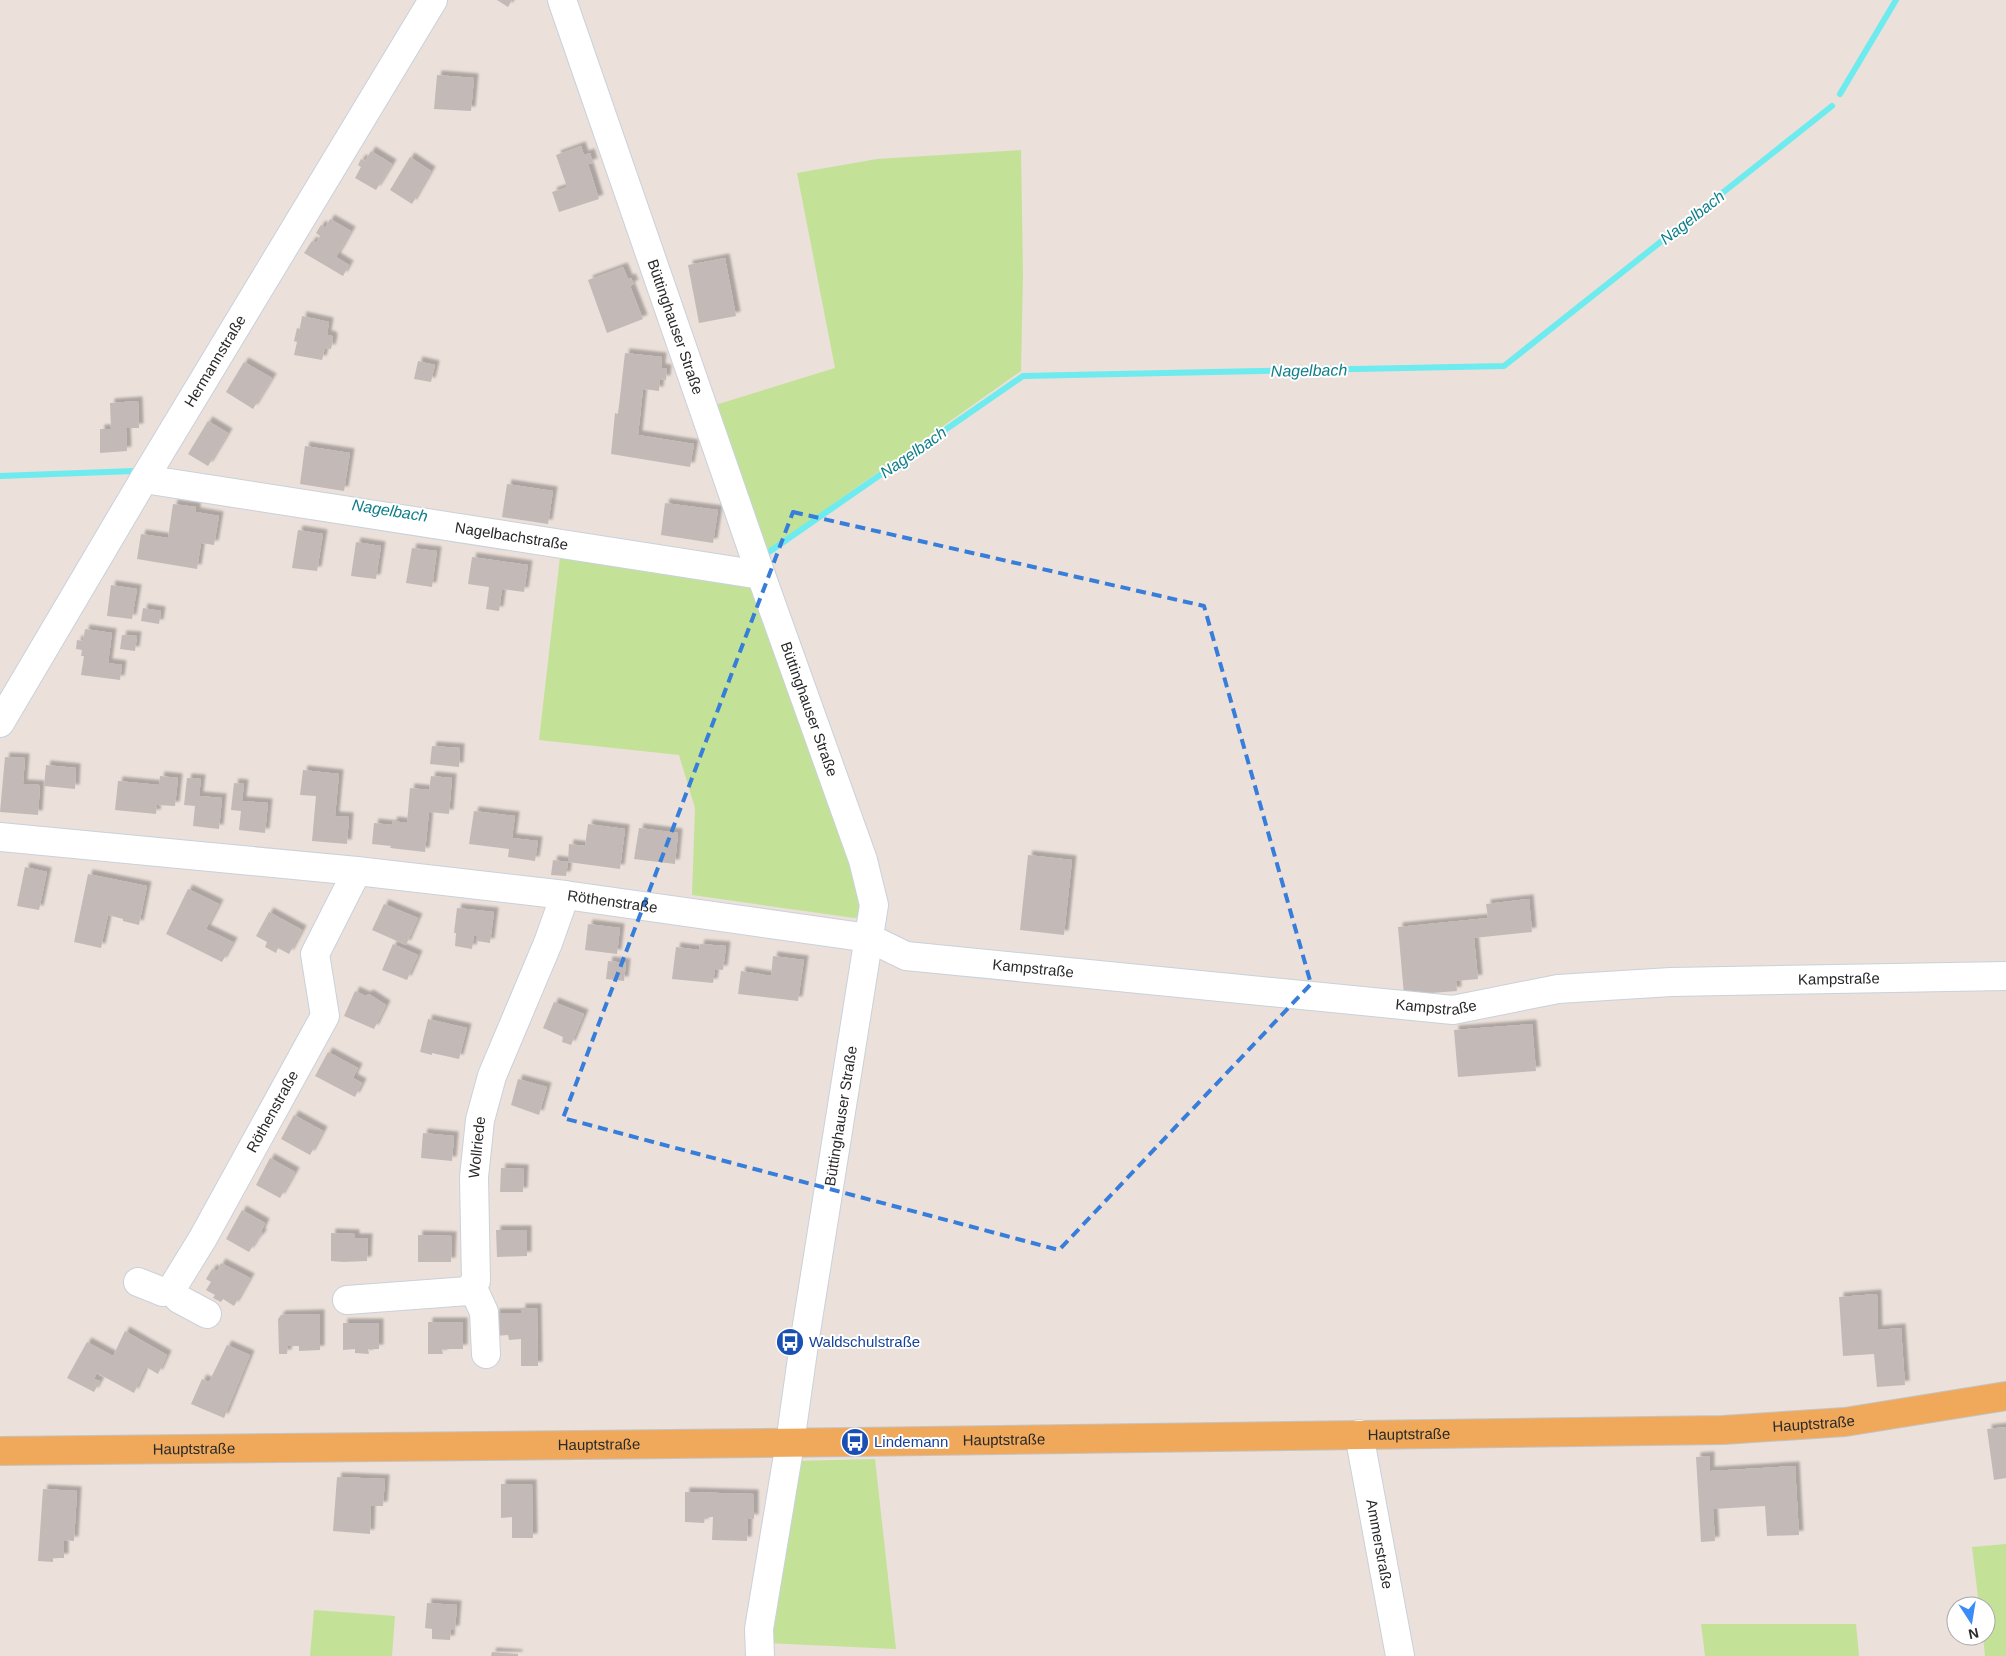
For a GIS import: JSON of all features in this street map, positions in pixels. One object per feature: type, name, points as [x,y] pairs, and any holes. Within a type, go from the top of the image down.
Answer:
[{"type":"main road","name":"Hauptstraße","points":[[0,1452],[1723,1430],[1845,1422],[2006,1396]]},
{"type":"street","name":"Hermannstraße","points":[[0,723],[144,479],[433,0]]},
{"type":"street","name":"Büttinghauser Straße","points":[[562,0],[761,575],[863,860],[874,905],[790,1443]]},
{"type":"street","name":"Nagelbachstraße","points":[[144,479],[761,575]]},
{"type":"street","name":"Röthenstraße","points":[[0,837],[357,871],[565,895],[869,938]]},
{"type":"street","name":"Röthenstraße","points":[[172,1290],[203,1238],[325,1016],[315,954],[357,871]]},
{"type":"street","name":"Wollriede","points":[[472,1286],[476,1281],[474,1177],[480,1120],[492,1076],[548,943],[565,895]]},
{"type":"street","name":"Kampstraße","points":[[869,938],[906,956],[1453,1010],[1558,989],[1662,982],[2006,976]]},
{"type":"street","points":[[138,1282],[163,1292],[172,1290],[179,1299],[207,1314]]},
{"type":"street","points":[[346,1300],[468,1291],[472,1286],[484,1312],[486,1354]]},
{"type":"street","name":"Ammerstraße","points":[[1359,1434],[1400,1656]]},
{"type":"street","points":[[760,1656],[759,1629],[790,1443]]},
{"type":"highlighted area","points":[[793,512],[1204,606],[1311,984],[1059,1250],[563,1118]]},
{"type":"green space","points":[[1021,150],[1023,274],[1021,371],[764,553],[712,406],[835,368],[797,173],[877,159]]},
{"type":"green space","points":[[560,557],[755,582],[865,887],[865,916],[854,918],[692,895],[695,808],[679,755],[539,740]]},
{"type":"green space","points":[[875,1459],[896,1649],[766,1643],[794,1461]]},
{"type":"green space","points":[[2006,1544],[2006,1656],[1985,1656],[1984,1646],[1996,1646],[1996,1596],[1978,1596],[1972,1547]]},
{"type":"green space","points":[[314,1610],[395,1616],[392,1656],[310,1656]]},
{"type":"green space","points":[[1701,1624],[1856,1624],[1859,1656],[1705,1656]]},
{"type":"building","points":[[497,0],[512,0],[508,7]]},
{"type":"building","points":[[437,75],[474,78],[471,111],[434,109]]},
{"type":"building","points":[[581,146],[584,155],[590,153],[593,163],[588,164],[599,199],[559,212],[552,192],[567,187],[556,155]]},
{"type":"building","points":[[371,151],[392,164],[376,190],[355,178],[361,167],[358,165],[361,159],[365,161]]},
{"type":"building","points":[[410,157],[431,171],[412,204],[390,190]]},
{"type":"building","points":[[330,219],[351,231],[336,257],[349,265],[343,276],[304,253],[312,241],[316,243],[320,236],[316,233],[321,225],[325,228]]},
{"type":"building","points":[[725,258],[736,316],[699,323],[688,265]]},
{"type":"building","points":[[623,267],[628,279],[631,278],[634,284],[630,286],[643,319],[607,333],[588,280]]},
{"type":"building","points":[[302,316],[329,322],[327,335],[332,336],[333,340],[331,349],[325,348],[322,360],[294,355],[297,342],[294,341],[297,328],[300,329]]},
{"type":"building","points":[[625,353],[662,357],[661,368],[667,369],[666,380],[660,379],[659,391],[643,389],[638,435],[694,444],[690,467],[611,454],[615,413],[618,414]]},
{"type":"building","points":[[418,361],[435,365],[431,382],[414,379]]},
{"type":"building","points":[[244,362],[272,378],[253,409],[226,392]]},
{"type":"building","points":[[138,401],[139,428],[126,428],[127,451],[100,453],[100,429],[111,429],[110,403]]},
{"type":"building","points":[[208,421],[228,433],[208,466],[188,454]]},
{"type":"building","points":[[305,446],[350,453],[344,491],[300,484]]},
{"type":"building","points":[[507,484],[553,491],[548,524],[502,517]]},
{"type":"building","points":[[665,503],[718,510],[713,543],[661,535]]},
{"type":"building","points":[[173,504],[196,507],[196,512],[219,516],[214,545],[201,543],[197,569],[137,559],[141,534],[168,538]]},
{"type":"building","points":[[298,530],[323,534],[317,571],[292,568]]},
{"type":"building","points":[[356,542],[381,546],[376,579],[351,576]]},
{"type":"building","points":[[412,548],[437,551],[432,587],[406,583]]},
{"type":"building","points":[[472,557],[528,565],[524,592],[502,589],[499,611],[486,609],[489,587],[468,584]]},
{"type":"building","points":[[111,585],[137,589],[132,619],[107,616]]},
{"type":"building","points":[[143,608],[161,611],[159,624],[141,621]]},
{"type":"building","points":[[85,629],[112,633],[108,663],[122,665],[120,680],[81,675],[84,656],[81,656],[82,650],[76,649],[77,640],[83,641]]},
{"type":"building","points":[[122,635],[137,636],[135,651],[120,649]]},
{"type":"building","points":[[432,746],[460,748],[459,767],[430,764]]},
{"type":"building","points":[[5,757],[25,758],[23,784],[40,785],[38,815],[0,812]]},
{"type":"building","points":[[46,765],[76,768],[75,789],[44,786]]},
{"type":"building","points":[[303,770],[339,774],[335,816],[349,817],[347,844],[312,841],[316,796],[300,795]]},
{"type":"building","points":[[160,776],[178,778],[175,806],[157,805],[156,814],[115,810],[118,781],[159,785]]},
{"type":"building","points":[[431,776],[452,778],[449,814],[429,812],[425,852],[372,844],[374,823],[392,825],[393,821],[407,823],[410,788],[429,790]]},
{"type":"building","points":[[187,778],[201,779],[199,796],[222,798],[219,829],[193,826],[195,806],[184,805]]},
{"type":"building","points":[[234,783],[244,784],[242,801],[268,803],[265,833],[239,830],[241,811],[231,810]]},
{"type":"building","points":[[474,811],[515,816],[512,838],[538,841],[535,861],[508,857],[509,849],[469,844]]},
{"type":"building","points":[[588,824],[625,829],[620,869],[568,862],[569,844],[585,846]]},
{"type":"building","points":[[639,828],[678,833],[675,864],[634,859]]},
{"type":"building","points":[[1028,855],[1072,860],[1064,935],[1020,930]]},
{"type":"building","points":[[553,860],[568,862],[566,876],[551,875]]},
{"type":"building","points":[[25,867],[47,872],[39,910],[17,906]]},
{"type":"building","points":[[88,874],[147,886],[139,925],[108,915],[101,948],[74,942]]},
{"type":"building","points":[[188,889],[219,904],[206,929],[233,942],[222,962],[166,934]]},
{"type":"building","points":[[1529,899],[1532,932],[1474,938],[1478,979],[1456,981],[1457,991],[1404,995],[1398,927],[1488,918],[1486,904]]},
{"type":"building","points":[[384,904],[418,918],[406,945],[372,930]]},
{"type":"building","points":[[457,908],[494,912],[490,943],[477,941],[477,936],[474,935],[472,949],[455,946],[456,933],[454,933]]},
{"type":"building","points":[[269,912],[302,930],[289,954],[278,948],[276,953],[265,947],[267,942],[256,936]]},
{"type":"building","points":[[588,924],[620,928],[617,954],[585,950]]},
{"type":"building","points":[[393,944],[418,955],[407,980],[382,970]]},
{"type":"building","points":[[700,944],[726,946],[723,970],[715,969],[713,983],[672,979],[676,947],[699,950]]},
{"type":"building","points":[[773,956],[804,960],[798,1001],[738,994],[741,971],[771,976]]},
{"type":"building","points":[[608,961],[626,963],[624,981],[606,979]]},
{"type":"building","points":[[355,991],[366,996],[369,994],[386,1005],[374,1029],[344,1016]]},
{"type":"building","points":[[554,1002],[584,1014],[571,1045],[562,1042],[563,1037],[543,1028]]},
{"type":"building","points":[[428,1019],[467,1028],[459,1059],[420,1052]]},
{"type":"building","points":[[1532,1024],[1536,1071],[1458,1077],[1454,1030]]},
{"type":"building","points":[[328,1052],[358,1068],[353,1078],[362,1083],[355,1097],[315,1076]]},
{"type":"building","points":[[518,1079],[547,1087],[539,1115],[511,1105]]},
{"type":"building","points":[[294,1115],[323,1131],[310,1155],[281,1139]]},
{"type":"building","points":[[423,1133],[454,1136],[452,1161],[421,1158]]},
{"type":"building","points":[[270,1158],[295,1172],[280,1198],[256,1185]]},
{"type":"building","points":[[501,1168],[524,1169],[523,1192],[500,1192]]},
{"type":"building","points":[[242,1210],[265,1223],[261,1232],[262,1235],[249,1252],[226,1239]]},
{"type":"building","points":[[496,1230],[527,1230],[527,1256],[497,1257]]},
{"type":"building","points":[[331,1233],[355,1234],[355,1238],[368,1238],[367,1261],[331,1261]]},
{"type":"building","points":[[418,1235],[452,1236],[451,1262],[418,1262]]},
{"type":"building","points":[[221,1263],[250,1278],[234,1306],[223,1299],[221,1302],[213,1298],[215,1295],[206,1290],[211,1282],[206,1279],[212,1269],[217,1271]]},
{"type":"building","points":[[1877,1294],[1878,1330],[1901,1328],[1905,1385],[1877,1387],[1874,1354],[1843,1356],[1839,1297]]},
{"type":"building","points":[[521,1308],[537,1308],[538,1366],[521,1366],[521,1339],[509,1340],[508,1335],[495,1336],[495,1313],[521,1313]]},
{"type":"building","points":[[320,1314],[320,1350],[299,1351],[299,1346],[288,1346],[287,1354],[279,1354],[278,1319],[281,1315]]},
{"type":"building","points":[[428,1322],[463,1322],[463,1349],[442,1349],[443,1354],[428,1354]]},
{"type":"building","points":[[343,1323],[379,1323],[379,1349],[368,1349],[369,1354],[355,1353],[355,1349],[343,1350]]},
{"type":"building","points":[[125,1331],[167,1355],[158,1374],[146,1367],[134,1393],[97,1373],[94,1379],[100,1381],[94,1392],[67,1378],[87,1342],[113,1356]]},
{"type":"building","points":[[227,1345],[250,1355],[224,1418],[191,1404],[202,1379],[209,1382]]},
{"type":"building","points":[[2006,1427],[2006,1478],[1994,1480],[1987,1429]]},
{"type":"building","points":[[1710,1456],[1710,1471],[1795,1466],[1799,1535],[1767,1536],[1765,1506],[1713,1509],[1715,1541],[1701,1542],[1696,1457]]},
{"type":"building","points":[[337,1477],[385,1479],[383,1506],[371,1506],[370,1534],[333,1531]]},
{"type":"building","points":[[501,1484],[532,1484],[533,1538],[512,1538],[512,1517],[501,1518]]},
{"type":"building","points":[[43,1489],[77,1491],[74,1541],[64,1540],[64,1558],[53,1558],[53,1562],[38,1561]]},
{"type":"building","points":[[685,1492],[754,1494],[754,1519],[748,1518],[747,1541],[712,1540],[713,1517],[705,1517],[704,1523],[685,1522]]},
{"type":"building","points":[[427,1603],[457,1605],[455,1630],[451,1630],[450,1640],[432,1639],[432,1629],[425,1628]]},
{"type":"building","points":[[492,1652],[518,1654],[518,1656],[491,1656]]},
{"type":"waterway","name":"Nagelbach","points":[[1840,94],[1896,0]]},
{"type":"waterway","name":"Nagelbach","points":[[768,559],[766,554],[1023,376],[1504,366],[1832,106]]},
{"type":"waterway","name":"Nagelbach","points":[[0,476],[134,471]]},
{"type":"place","name":"Waldschulstraße","points":[[790,1342]]},
{"type":"place","name":"Lindemann","points":[[855,1442]]}]
